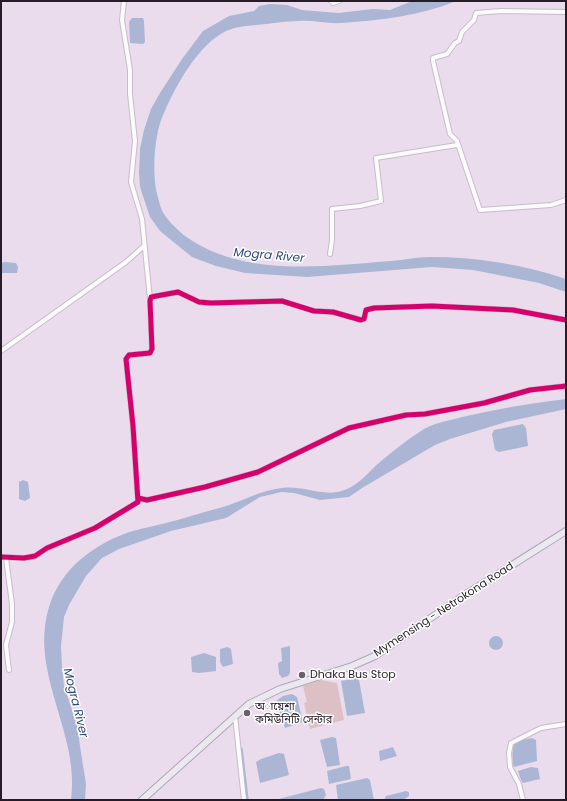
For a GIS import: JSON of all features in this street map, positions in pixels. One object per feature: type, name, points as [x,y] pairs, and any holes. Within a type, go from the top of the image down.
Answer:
[{"type":"main road","name":"Mymensing - Netrokona Road","points":[[142,800],[249,704],[280,688],[352,666],[375,656],[460,598],[566,531]]},
{"type":"street","points":[[8,670],[6,645],[12,622],[12,604],[4,557],[24,558],[35,556],[47,548],[95,528],[138,502],[133,426],[126,359],[129,355],[150,353],[152,349],[149,280],[142,219],[131,182],[135,141],[130,94],[130,70],[122,20],[124,1]]},
{"type":"street","points":[[331,1],[333,3],[340,1]]},
{"type":"street","points":[[566,12],[501,11],[476,13],[474,20],[462,32],[459,41],[455,43],[447,54],[433,58],[433,65],[450,134],[457,141],[457,145],[480,210],[551,204],[566,200]]},
{"type":"street","points":[[330,254],[332,240],[332,209],[360,206],[381,201],[376,158],[457,145]]},
{"type":"street","points":[[1,351],[126,262],[144,246]]},
{"type":"street","points":[[150,299],[153,296],[178,292],[199,302],[208,303],[282,300],[314,311],[333,312],[362,320],[364,319],[366,310],[370,308],[432,306],[513,310],[566,320]]},
{"type":"street","points":[[138,498],[147,500],[198,489],[258,472],[336,433],[360,425],[406,415],[425,414],[484,403],[530,390],[566,386]]},
{"type":"street","points":[[234,716],[244,800]]},
{"type":"street","points":[[523,800],[520,784],[510,767],[509,753],[511,743],[541,728],[566,724]]},
{"type":"shaded area","points":[[321,680],[337,683],[344,720],[310,729],[304,703],[307,702],[303,686]]},
{"type":"water","points":[[412,1],[456,1],[414,14],[342,23],[293,21],[248,26],[226,31],[216,37],[197,56],[182,78],[169,102],[158,131],[154,164],[155,185],[163,212],[171,223],[185,236],[208,249],[232,258],[258,264],[312,266],[391,261],[425,257],[464,258],[516,265],[566,279],[566,292],[539,283],[473,270],[432,267],[307,277],[245,273],[216,266],[192,257],[160,231],[150,217],[140,187],[140,149],[144,130],[151,109],[160,93],[182,59],[203,31],[229,16],[254,11],[259,6],[270,4],[287,5],[302,10],[338,13],[373,9],[390,10]]},
{"type":"water","points":[[132,18],[143,18],[145,42],[143,44],[130,43],[129,22]]},
{"type":"water","points":[[1,263],[16,263],[18,267],[17,273],[1,273]]},
{"type":"water","points":[[566,399],[566,409],[506,422],[435,445],[349,497],[320,500],[294,493],[281,492],[260,497],[226,518],[171,531],[119,549],[102,558],[86,576],[69,605],[64,617],[61,646],[64,686],[77,725],[86,784],[85,800],[71,800],[72,775],[69,751],[49,678],[45,654],[45,629],[50,604],[55,592],[70,570],[89,552],[124,534],[230,505],[259,493],[274,489],[299,488],[331,493],[339,492],[361,480],[380,462],[425,428],[462,417],[527,404]]},
{"type":"water","points":[[523,424],[526,428],[528,446],[499,452],[495,450],[492,434],[494,430]]},
{"type":"water","points":[[23,480],[28,482],[30,498],[25,501],[19,499],[19,482]]},
{"type":"water","points":[[493,636],[499,636],[503,640],[503,646],[499,650],[493,650],[489,646],[489,640]]},
{"type":"water","points":[[290,646],[290,673],[288,676],[282,678],[279,674],[278,663],[282,661],[281,648]]},
{"type":"water","points":[[228,647],[231,649],[233,664],[223,667],[220,662],[220,649]]},
{"type":"water","points":[[204,653],[216,657],[216,671],[199,673],[192,672],[191,657]]},
{"type":"water","points":[[356,678],[359,680],[365,713],[347,716],[341,681]]},
{"type":"water","points":[[292,694],[297,697],[303,722],[285,728],[276,701],[283,696]]},
{"type":"water","points":[[332,737],[336,738],[340,765],[327,767],[320,740]]},
{"type":"water","points":[[532,738],[536,740],[537,761],[514,767],[512,754],[515,743],[523,739]]},
{"type":"water","points":[[393,747],[397,756],[380,761],[379,751]]},
{"type":"water","points":[[279,753],[284,754],[289,775],[260,783],[256,762]]},
{"type":"water","points":[[349,766],[351,779],[329,784],[327,771]]},
{"type":"water","points":[[531,767],[538,768],[540,779],[523,783],[518,771]]},
{"type":"water","points":[[367,778],[370,780],[374,800],[338,800],[336,785]]},
{"type":"water","points":[[321,788],[324,789],[326,795],[323,800],[275,800]]},
{"type":"water","points":[[406,791],[409,792],[409,796],[403,800],[384,800],[386,796]]},
{"type":"waterway","points":[[241,749],[247,800]]},
{"type":"cycle path","points":[[1,557],[24,558],[35,556],[47,548],[95,528],[138,502],[133,426],[126,359],[129,355],[150,353],[152,349],[151,297],[178,292],[199,302],[282,301],[314,311],[333,312],[361,320],[364,319],[366,310],[374,308],[432,306],[513,310],[566,320]]},
{"type":"cycle path","points":[[138,498],[147,500],[205,487],[258,472],[349,428],[406,415],[425,414],[484,403],[530,390],[566,386]]},
{"type":"place","name":"Dhaka Bus Stop","points":[[302,675]]},
{"type":"place","name":"অায়েশা কমিউনিটি সেন্টার","points":[[247,713]]},
{"type":"water label","name":"Mogra River","points":[[269,256]]},
{"type":"water label","name":"Mogra River","points":[[75,703]]}]
